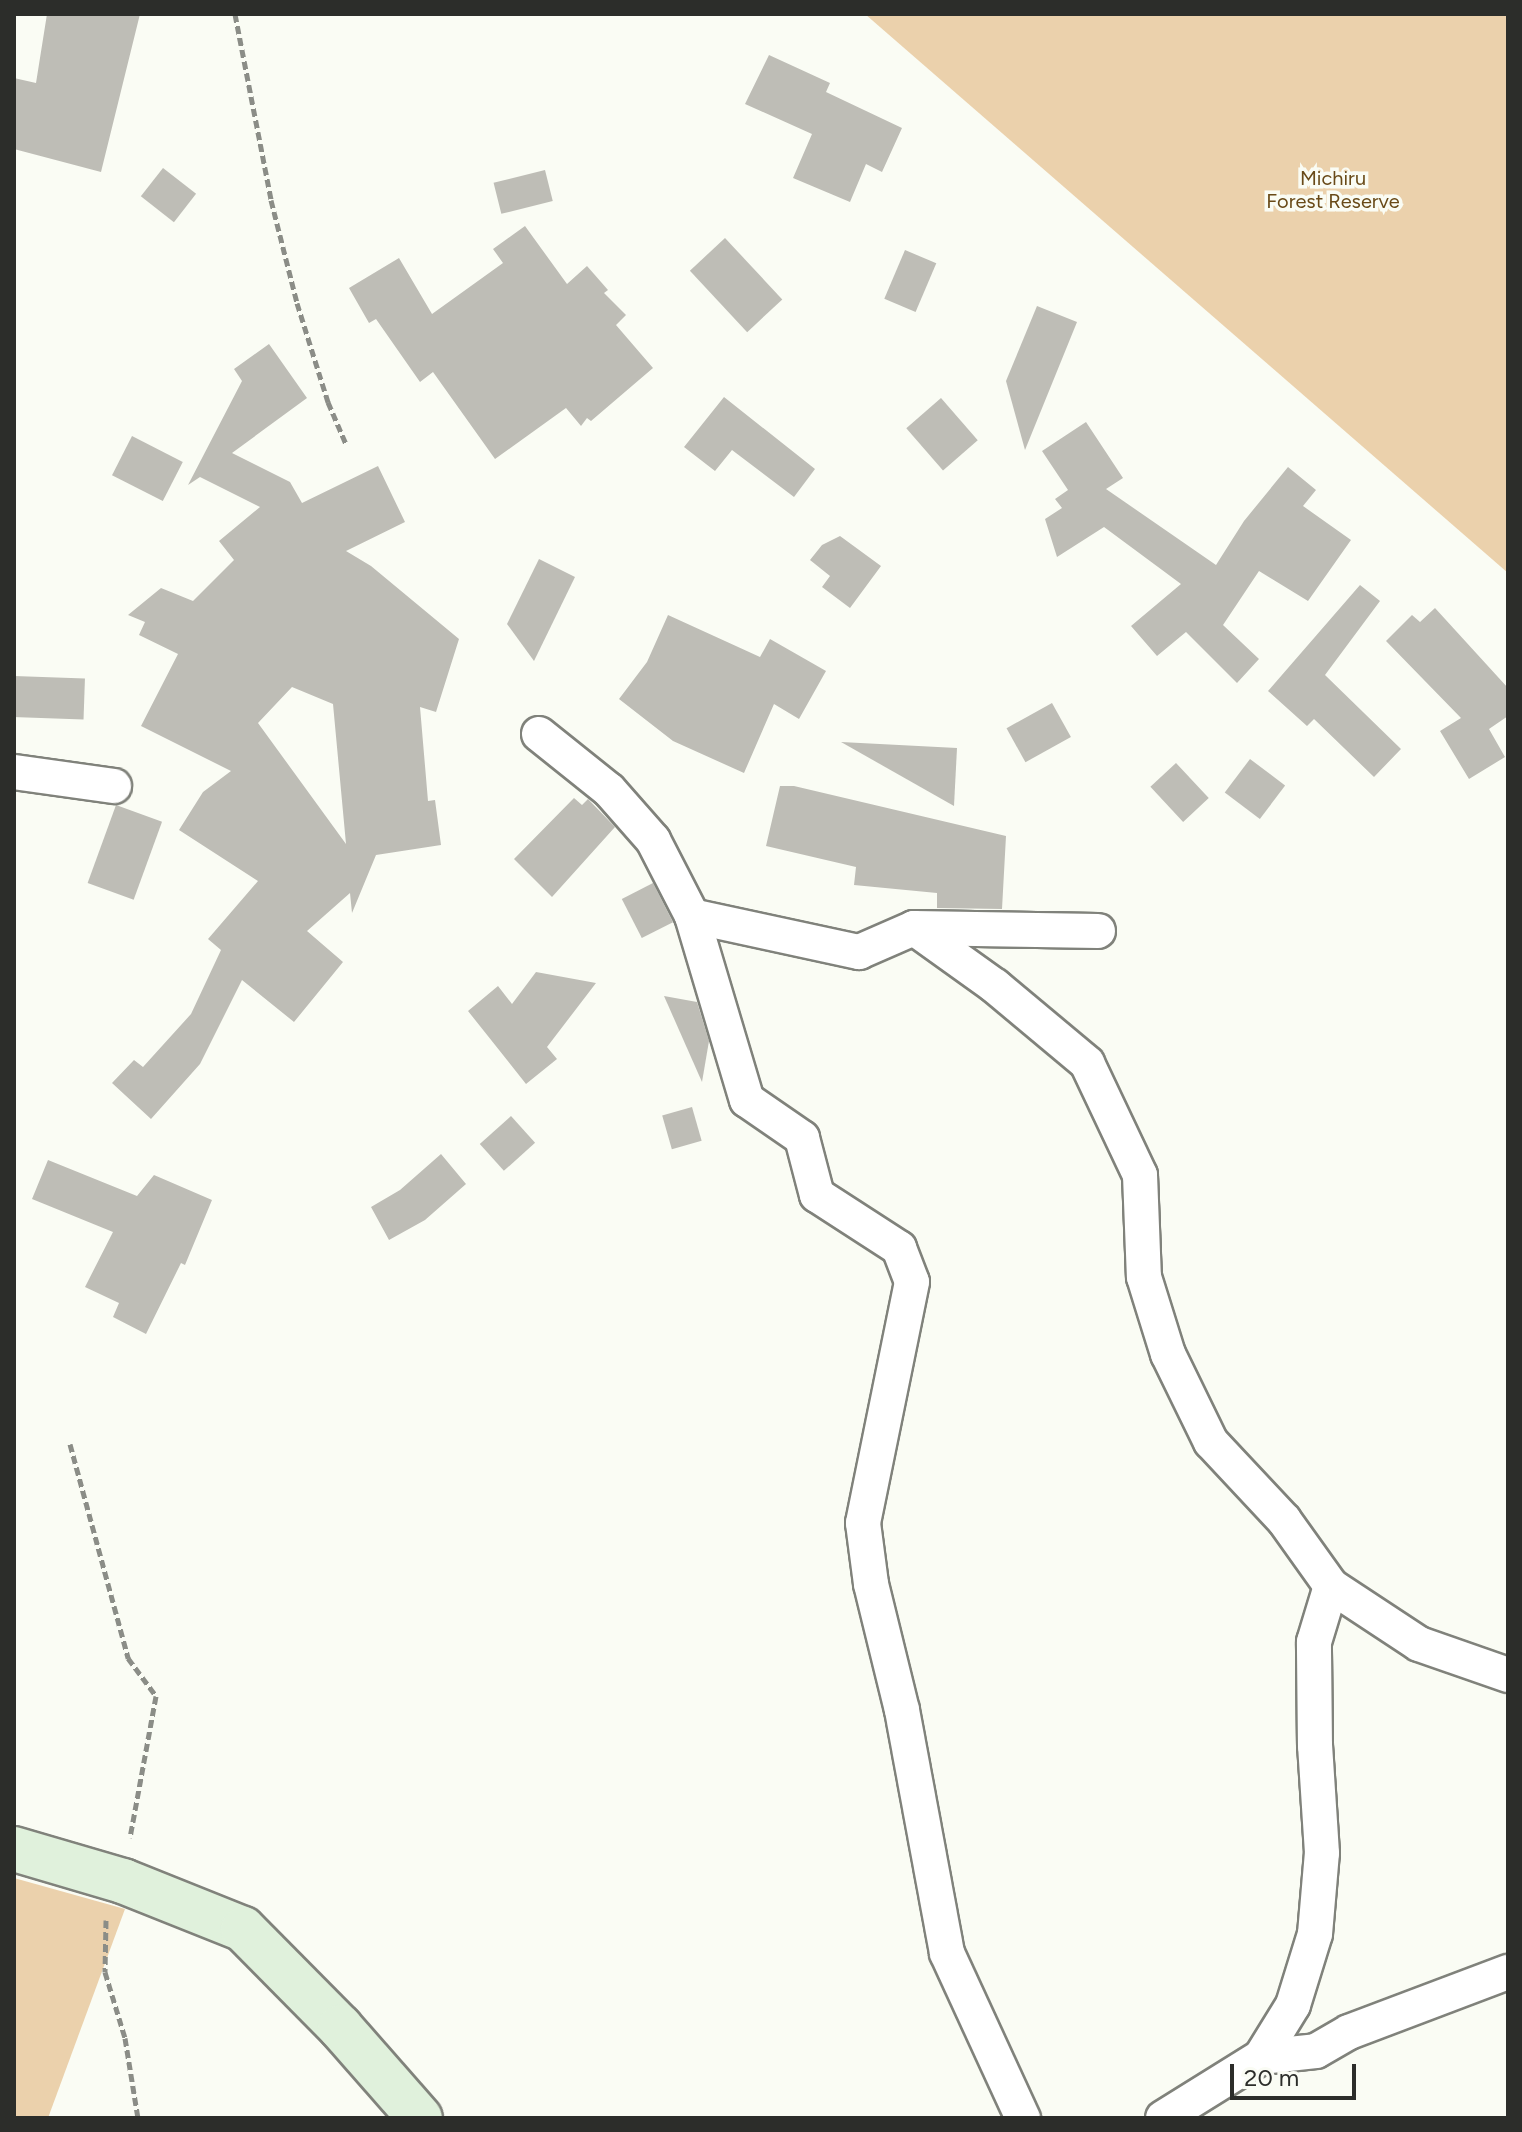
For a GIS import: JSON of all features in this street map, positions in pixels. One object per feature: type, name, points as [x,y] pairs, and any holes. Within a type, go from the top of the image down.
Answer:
[{"type":"street","points":[[539,734],[609,790],[653,840],[692,916],[747,1100],[802,1138],[817,1195],[899,1248],[912,1282],[863,1523],[871,1584],[902,1710],[947,1953],[1023,2118]]},
{"type":"street","points":[[14,772],[114,786]]},
{"type":"street","points":[[692,916],[859,952],[914,928],[1098,931]]},
{"type":"street","points":[[914,928],[995,986],[1087,1063],[1140,1175],[1144,1277],[1168,1354],[1211,1442],[1284,1520],[1331,1586],[1419,1644],[1508,1675]]},
{"type":"street","points":[[1261,2057],[1293,2005],[1315,1934],[1322,1853],[1315,1746],[1314,1642],[1331,1586]]},
{"type":"street","points":[[14,1849],[123,1881],[243,1929],[340,2027],[420,2118]]},
{"type":"street","points":[[1163,2118],[1261,2057],[1316,2051],[1349,2032],[1508,1972]]},
{"type":"path","points":[[235,14],[271,200],[297,303],[328,402],[346,444]]},
{"type":"path","points":[[70,1444],[128,1658],[156,1696],[123,1881],[104,1926],[105,1972],[125,2038],[138,2118]]},
{"type":"green space","name":"Michiru Forest Reserve","points":[[865,14],[1508,14],[1508,573]]},
{"type":"green space","points":[[14,1878],[125,1909],[48,2118],[14,2118]]},
{"type":"building","points":[[47,14],[140,14],[101,172],[14,149],[14,78],[36,83]]},
{"type":"building","points":[[769,55],[830,83],[826,92],[902,128],[882,172],[866,164],[850,202],[793,178],[812,134],[745,104]]},
{"type":"building","points":[[163,168],[196,194],[174,222],[141,196]]},
{"type":"building","points":[[545,170],[553,201],[501,214],[494,183]]},
{"type":"building","points":[[525,226],[567,284],[587,266],[608,290],[604,293],[626,315],[616,325],[653,368],[591,421],[587,418],[581,426],[566,408],[495,459],[433,372],[420,382],[376,319],[369,323],[349,288],[399,258],[432,314],[503,263],[493,249]]},
{"type":"building","points":[[725,238],[782,299],[747,332],[690,271]]},
{"type":"building","points":[[905,250],[936,263],[916,312],[884,299]]},
{"type":"building","points":[[1037,306],[1077,322],[1025,450],[1006,381]]},
{"type":"building","points":[[269,344],[307,398],[232,453],[290,482],[302,503],[378,466],[405,522],[346,551],[371,566],[459,639],[436,712],[420,707],[428,801],[435,800],[441,845],[376,855],[352,913],[350,893],[307,931],[343,962],[294,1022],[242,980],[200,1064],[151,1119],[112,1083],[134,1060],[143,1067],[191,1014],[221,950],[208,939],[258,881],[179,830],[203,792],[231,771],[141,726],[178,654],[139,635],[145,622],[128,615],[161,588],[193,601],[234,560],[219,541],[260,507],[200,477],[188,485],[242,381],[234,369]],"holes":[[[292,687],[333,704],[346,844],[258,723]]]},
{"type":"building","points":[[724,397],[815,469],[794,497],[732,450],[715,471],[684,447]]},
{"type":"building","points":[[941,398],[978,440],[943,470],[906,428]]},
{"type":"building","points":[[1086,422],[1123,478],[1106,489],[1216,565],[1244,521],[1288,467],[1316,490],[1303,506],[1351,540],[1308,601],[1259,571],[1223,625],[1259,659],[1237,683],[1186,632],[1157,656],[1131,626],[1181,584],[1104,527],[1057,557],[1045,519],[1062,508],[1055,499],[1068,490],[1042,451]]},
{"type":"building","points":[[132,436],[183,462],[163,501],[112,475]]},
{"type":"building","points":[[840,536],[881,566],[850,608],[822,587],[830,576],[810,560],[822,545]]},
{"type":"building","points":[[539,559],[575,577],[534,661],[507,624]]},
{"type":"building","points":[[1360,585],[1380,601],[1325,675],[1401,749],[1374,777],[1314,719],[1307,726],[1268,691]]},
{"type":"building","points":[[1435,608],[1508,688],[1508,716],[1489,729],[1505,757],[1469,779],[1440,731],[1461,718],[1386,641],[1412,615],[1420,622]]},
{"type":"building","points":[[668,615],[760,657],[770,639],[826,671],[799,719],[774,704],[744,773],[673,741],[619,699],[647,662]]},
{"type":"building","points":[[14,676],[85,678],[84,719],[14,717]]},
{"type":"building","points":[[1052,703],[1071,737],[1025,762],[1007,728]]},
{"type":"building","points":[[841,742],[957,748],[954,806]]},
{"type":"building","points":[[1250,759],[1285,785],[1260,819],[1225,793]]},
{"type":"building","points":[[1176,763],[1209,798],[1183,822],[1150,787]]},
{"type":"building","points":[[780,786],[794,786],[1006,836],[1002,909],[937,908],[937,893],[854,885],[856,867],[766,846]]},
{"type":"building","points":[[574,798],[582,805],[588,799],[615,827],[552,897],[514,859]]},
{"type":"building","points":[[116,805],[162,822],[134,900],[88,883]]},
{"type":"building","points":[[653,883],[673,922],[642,938],[622,899]]},
{"type":"building","points":[[536,972],[596,983],[547,1047],[557,1059],[526,1084],[468,1011],[498,986],[512,1004]]},
{"type":"building","points":[[664,996],[697,1002],[709,1041],[702,1082]]},
{"type":"building","points":[[692,1107],[702,1141],[672,1149],[662,1116]]},
{"type":"building","points":[[511,1116],[535,1143],[504,1171],[480,1144]]},
{"type":"building","points":[[441,1154],[466,1184],[425,1220],[389,1240],[371,1207],[400,1190]]},
{"type":"building","points":[[48,1160],[137,1196],[154,1175],[212,1200],[185,1265],[181,1263],[146,1334],[113,1317],[119,1303],[85,1287],[113,1232],[32,1199]]}]
